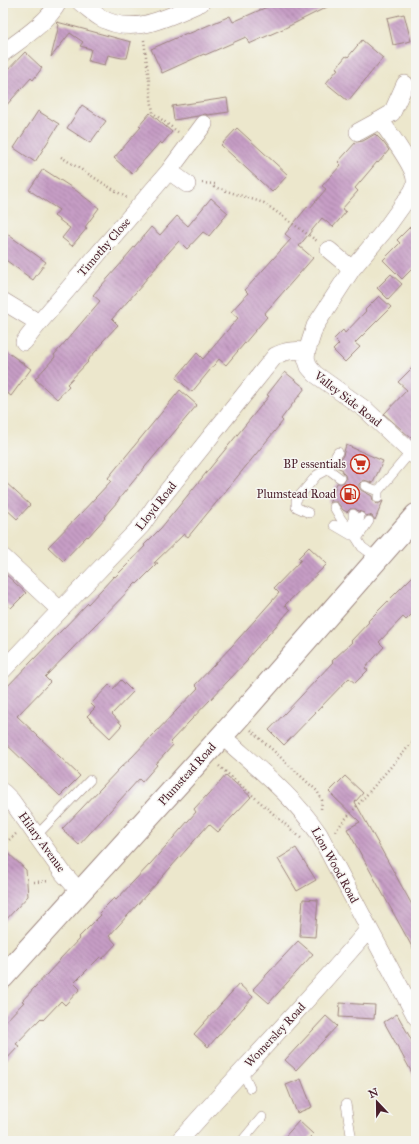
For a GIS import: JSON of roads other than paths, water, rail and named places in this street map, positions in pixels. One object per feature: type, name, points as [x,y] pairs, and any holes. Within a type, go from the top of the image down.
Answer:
[{"type":"main road","name":"Plumstead Road","points":[[3,977],[206,754],[416,515]]},
{"type":"street","points":[[3,53],[40,24],[55,9],[58,3]]},
{"type":"street","points":[[81,3],[101,18],[116,24],[131,26],[154,22],[201,3]]},
{"type":"street","points":[[358,132],[392,113],[405,84]]},
{"type":"street","points":[[307,351],[315,326],[352,270],[384,231],[415,186],[415,180],[411,168],[380,120]]},
{"type":"street","name":"Timothy Close","points":[[24,342],[169,170],[204,124]]},
{"type":"street","points":[[169,170],[187,184]]},
{"type":"street","points":[[329,250],[352,270]]},
{"type":"street","points":[[3,301],[39,323]]},
{"type":"street","name":"Lloyd Road","points":[[3,670],[142,526],[155,506],[275,356],[282,352],[293,350],[307,351]]},
{"type":"street","name":"Valley Side Road","points":[[307,351],[306,358],[309,367],[315,374],[366,410],[413,455]]},
{"type":"street","points":[[3,558],[60,610]]},
{"type":"street","name":"Lion Wood Road","points":[[222,736],[298,805],[322,832],[369,929],[416,1017]]},
{"type":"street","name":"Hilary Avenue","points":[[3,792],[12,800],[63,873],[80,892]]},
{"type":"street","name":"Womersley Road","points":[[180,1141],[242,1070],[327,978],[369,929]]},
{"type":"lane","points":[[309,513],[296,507],[296,500],[317,475],[328,469],[338,452]]},
{"type":"lane","points":[[371,492],[413,455]]},
{"type":"lane","points":[[328,469],[340,478]]},
{"type":"lane","points":[[334,507],[341,519],[358,539]]},
{"type":"lane","points":[[343,510],[362,547],[377,558]]},
{"type":"lane","points":[[361,518],[358,539],[353,528],[361,518]]},
{"type":"lane","points":[[334,525],[358,539]]},
{"type":"lane","points":[[37,836],[90,780]]},
{"type":"lane","points":[[242,1070],[250,1088]]},
{"type":"lane","points":[[346,1104],[352,1141]]},
{"type":"lane","points":[[242,1141],[262,1117]]},
{"type":"place","name":"BP essentials","points":[[360,464]]},
{"type":"place","name":"Plumstead Road","points":[[350,494]]}]
